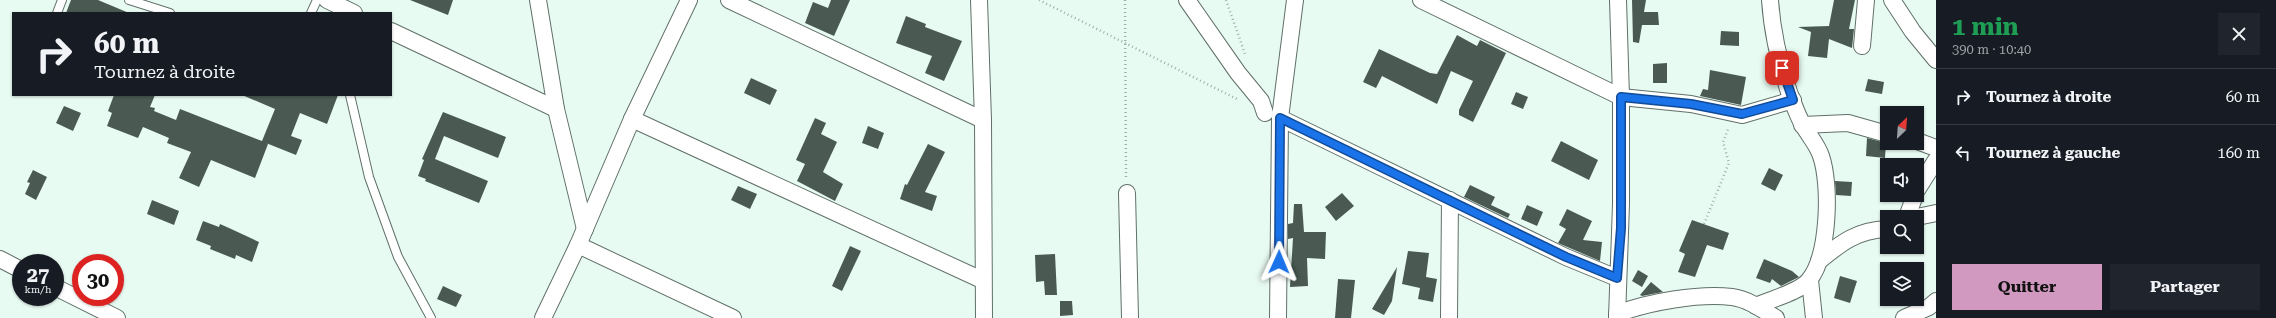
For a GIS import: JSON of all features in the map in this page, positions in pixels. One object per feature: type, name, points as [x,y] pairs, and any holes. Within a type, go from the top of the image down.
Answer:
[{"type":"street","points":[[327,0],[352,12]]},
{"type":"street","points":[[538,0],[556,109],[585,229]]},
{"type":"street","points":[[543,318],[578,245],[632,119],[689,0]]},
{"type":"street","points":[[729,0],[982,120]]},
{"type":"street","points":[[979,0],[982,120],[982,280],[984,318]]},
{"type":"street","points":[[1187,0],[1238,73],[1261,102],[1265,113]]},
{"type":"street","points":[[1278,318],[1280,118],[1295,0]]},
{"type":"street","points":[[1421,0],[1621,97],[1691,104],[1735,114],[1750,114],[1764,107],[1793,100]]},
{"type":"street","points":[[1618,0],[1621,97],[1620,233],[1617,278],[1617,316],[1640,306],[1687,299],[1732,298],[1756,306],[1776,318]]},
{"type":"street","points":[[1756,306],[1780,295],[1799,290],[1810,280],[1819,261],[1827,206],[1823,165],[1815,142],[1802,125],[1793,100],[1776,42],[1770,0]]},
{"type":"street","points":[[1862,46],[1866,0]]},
{"type":"street","points":[[1892,0],[1913,32],[1936,60]]},
{"type":"street","points":[[392,30],[556,109]]},
{"type":"street","points":[[1280,118],[1566,257],[1617,278]]},
{"type":"street","points":[[632,119],[982,280]]},
{"type":"street","points":[[1802,125],[1848,123],[1880,132]]},
{"type":"street","points":[[1924,144],[1936,148]]},
{"type":"street","points":[[1924,179],[1936,160]]},
{"type":"street","points":[[1127,193],[1130,318]]},
{"type":"street","points":[[1448,318],[1450,200]]},
{"type":"street","points":[[1924,216],[1936,213]]},
{"type":"street","points":[[1819,261],[1840,243],[1870,229],[1880,229]]},
{"type":"street","points":[[578,245],[733,318]]},
{"type":"street","points":[[0,259],[12,265]]},
{"type":"street","points":[[1810,280],[1814,318]]},
{"type":"street","points":[[64,292],[113,317]]},
{"type":"street","points":[[1904,318],[1929,307],[1936,301]]},
{"type":"lane","points":[[57,12],[62,0]]},
{"type":"lane","points":[[129,0],[167,12]]},
{"type":"lane","points":[[311,12],[317,0]]},
{"type":"lane","points":[[350,96],[369,177],[395,250],[431,318]]},
{"type":"path","points":[[1039,0],[1265,113]]},
{"type":"path","points":[[1125,0],[1124,42],[1127,193]]},
{"type":"path","points":[[1226,0],[1246,58]]},
{"type":"path","points":[[1704,224],[1729,163],[1723,142],[1735,114]]},
{"type":"building","points":[[71,0],[98,0],[127,12],[66,12]]},
{"type":"building","points":[[410,0],[453,0],[448,15]]},
{"type":"building","points":[[831,0],[850,0],[834,36],[805,23],[813,2],[828,8]]},
{"type":"building","points":[[1632,0],[1646,0],[1644,12],[1658,12],[1659,25],[1642,25],[1639,43],[1633,42]]},
{"type":"building","points":[[1834,0],[1855,0],[1849,29],[1854,29],[1852,48],[1829,39],[1827,58],[1808,56],[1811,32],[1798,27],[1829,26]]},
{"type":"building","points":[[906,16],[926,24],[925,27],[962,41],[944,81],[925,73],[932,56],[896,43]]},
{"type":"building","points":[[1721,31],[1739,32],[1739,46],[1720,45]]},
{"type":"building","points":[[1457,35],[1477,46],[1480,40],[1506,53],[1473,122],[1459,115],[1459,110],[1473,81],[1451,71],[1437,104],[1382,76],[1376,88],[1363,82],[1379,49],[1430,73],[1437,74]]},
{"type":"building","points":[[1667,63],[1667,83],[1653,83],[1653,64]]},
{"type":"building","points":[[1710,70],[1746,77],[1741,105],[1700,96],[1703,89],[1708,90]]},
{"type":"building","points":[[751,78],[777,90],[770,105],[744,93]]},
{"type":"building","points":[[1868,79],[1884,82],[1882,94],[1865,91]]},
{"type":"building","points":[[1516,92],[1528,97],[1523,109],[1511,104]]},
{"type":"building","points":[[114,96],[155,96],[150,107],[155,108],[154,111],[176,120],[180,109],[262,141],[275,109],[244,96],[338,96],[327,124],[300,113],[291,136],[302,140],[296,155],[266,143],[268,144],[255,178],[211,160],[199,187],[179,178],[191,152],[167,143],[169,138],[143,127],[138,138],[107,126],[112,113],[108,111]]},
{"type":"building","points":[[64,106],[81,113],[73,131],[56,123]]},
{"type":"building","points":[[443,112],[506,137],[498,158],[444,136],[435,159],[488,181],[479,203],[425,181],[426,179],[418,176],[424,160],[422,159]]},
{"type":"building","points":[[815,118],[826,123],[821,134],[837,142],[823,172],[843,184],[835,201],[797,181],[805,164],[796,160]]},
{"type":"building","points":[[868,126],[884,133],[878,149],[862,143]]},
{"type":"building","points":[[1867,138],[1880,141],[1880,150],[1886,150],[1885,158],[1866,156]]},
{"type":"building","points":[[1561,141],[1598,160],[1589,180],[1551,161]]},
{"type":"building","points":[[928,144],[945,152],[925,192],[937,196],[932,211],[900,199],[905,184],[907,185]]},
{"type":"building","points":[[1769,168],[1783,175],[1775,191],[1761,184]]},
{"type":"building","points":[[33,170],[47,177],[36,200],[25,194],[30,183],[27,182]]},
{"type":"building","points":[[1835,181],[1852,182],[1851,196],[1836,195]]},
{"type":"building","points":[[1470,185],[1495,197],[1491,205],[1510,214],[1508,218],[1464,197]]},
{"type":"building","points":[[738,186],[757,194],[750,209],[731,200]]},
{"type":"building","points":[[1342,193],[1354,206],[1336,221],[1325,207]]},
{"type":"building","points":[[152,200],[179,211],[174,225],[147,214]]},
{"type":"building","points":[[1294,204],[1302,204],[1304,232],[1326,232],[1325,259],[1307,258],[1308,286],[1290,287],[1293,238],[1288,239],[1288,224],[1293,223]]},
{"type":"building","points":[[1527,205],[1543,212],[1537,226],[1521,219]]},
{"type":"building","points":[[1567,209],[1592,221],[1583,240],[1602,242],[1600,261],[1558,243],[1566,229],[1559,225]]},
{"type":"building","points":[[1692,220],[1729,233],[1723,250],[1707,245],[1695,277],[1678,272],[1685,254],[1679,251]]},
{"type":"building","points":[[203,221],[219,227],[220,224],[259,242],[252,262],[236,255],[235,259],[210,249],[211,246],[196,240]]},
{"type":"building","points":[[850,246],[861,251],[842,291],[832,286]]},
{"type":"building","points":[[1408,251],[1429,253],[1426,277],[1437,279],[1433,302],[1418,299],[1420,288],[1402,284]]},
{"type":"building","points":[[1055,254],[1057,295],[1045,295],[1044,281],[1036,282],[1035,255]]},
{"type":"building","points":[[1764,259],[1792,271],[1799,277],[1781,286],[1772,279],[1770,283],[1756,278]]},
{"type":"building","points":[[1397,267],[1392,301],[1384,315],[1372,309]]},
{"type":"building","points":[[1638,270],[1648,276],[1642,287],[1632,281]]},
{"type":"building","points":[[1840,276],[1857,281],[1850,303],[1834,298]]},
{"type":"building","points":[[1338,279],[1355,280],[1351,318],[1335,318]]},
{"type":"building","points":[[1651,282],[1663,292],[1642,296],[1640,295]]},
{"type":"building","points":[[443,286],[462,295],[456,307],[437,299]]},
{"type":"building","points":[[1060,301],[1072,301],[1073,315],[1060,316]]},
{"type":"route","points":[[1279,262],[1280,118],[1566,257],[1617,278],[1621,228],[1621,97],[1644,98],[1691,104],[1735,114],[1750,114],[1764,107],[1793,100],[1782,68]]}]
